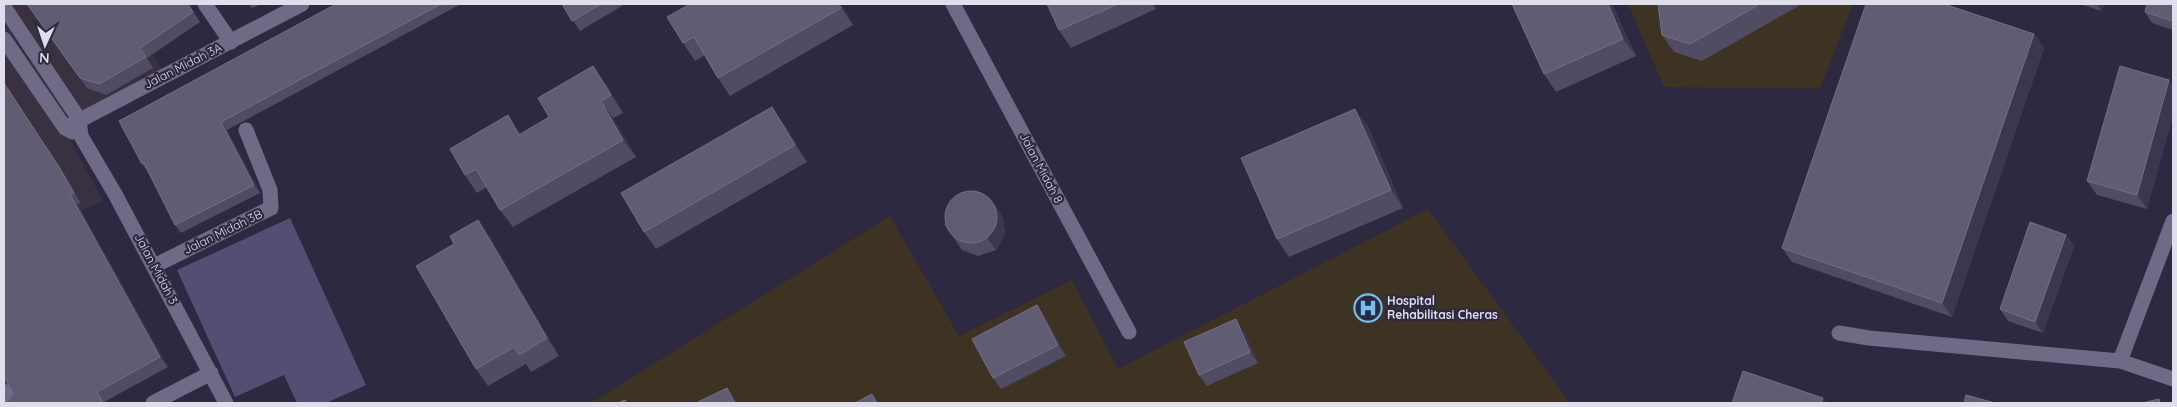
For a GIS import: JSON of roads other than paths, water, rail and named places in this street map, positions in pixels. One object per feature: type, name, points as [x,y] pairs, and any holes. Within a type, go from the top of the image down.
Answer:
[{"type":"street","points":[[205,4],[230,42]]},
{"type":"street","name":"Jalan Midah 3A","points":[[65,128],[302,4]]},
{"type":"street","name":"Jalan Midah 8","points":[[954,4],[1129,332]]},
{"type":"street","name":"Jalan Midah 3","points":[[4,8],[79,119],[81,136],[154,266],[226,403]]},
{"type":"street","points":[[4,39],[65,128],[81,136]]},
{"type":"street","name":"Jalan Midah 3B","points":[[154,266],[271,208],[270,190],[246,130]]},
{"type":"street","points":[[2120,361],[2173,221]]},
{"type":"street","points":[[1840,334],[2120,361],[2173,379]]},
{"type":"street","points":[[153,403],[211,374]]},
{"type":"street","points":[[4,391],[11,403]]},
{"type":"place","name":"Hospital Rehabilitasi Cheras","points":[[1368,308]]}]
